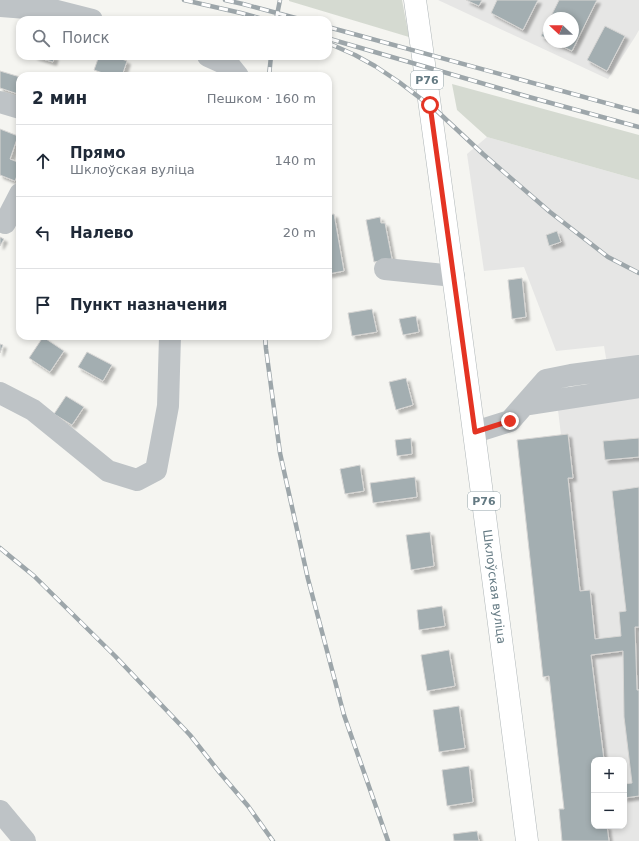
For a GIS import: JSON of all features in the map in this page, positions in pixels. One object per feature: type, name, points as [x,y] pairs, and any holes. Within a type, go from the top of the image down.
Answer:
[{"type":"main road","name":"Шклоўская вуліца","points":[[415,0],[475,432],[527,841]]},
{"type":"street","points":[[0,6],[53,10],[76,16]]},
{"type":"street","points":[[217,60],[230,66],[235,72]]},
{"type":"street","points":[[0,102],[16,107]]},
{"type":"street","points":[[5,223],[16,202]]},
{"type":"street","points":[[385,269],[454,276]]},
{"type":"street","points":[[0,393],[33,410],[108,471],[137,480],[156,470],[168,406],[170,340]]},
{"type":"street","points":[[475,432],[510,421],[546,380],[571,375],[639,366]]},
{"type":"street","points":[[524,405],[639,387]]},
{"type":"street","points":[[0,811],[25,841]]},
{"type":"shaded area","points":[[402,0],[409,37],[289,1]]},
{"type":"shaded area","points":[[438,0],[639,0],[639,30],[608,79]]},
{"type":"shaded area","points":[[452,84],[639,135],[639,180],[487,137],[457,110]]},
{"type":"shaded area","points":[[487,137],[639,180],[639,841],[562,841],[559,809],[564,808],[549,676],[543,677],[517,440],[561,435],[558,410],[580,406],[607,364],[604,346],[556,351],[524,267],[484,271],[467,154]]},
{"type":"building","points":[[466,0],[482,0],[479,6]]},
{"type":"building","points":[[497,0],[538,0],[523,30],[491,13]]},
{"type":"building","points":[[559,0],[597,0],[579,37],[579,12],[553,12]]},
{"type":"building","points":[[605,26],[625,36],[607,71],[587,60]]},
{"type":"building","points":[[566,48],[573,48],[572,51]]},
{"type":"building","points":[[98,60],[127,61],[123,72],[100,72],[94,70]]},
{"type":"building","points":[[0,71],[16,76],[16,93],[0,88]]},
{"type":"building","points":[[0,129],[16,135],[16,142],[10,159],[16,161],[16,178],[15,181],[0,175]]},
{"type":"building","points":[[332,214],[334,214],[344,271],[332,273]]},
{"type":"building","points":[[380,217],[381,223],[385,223],[392,259],[374,262],[366,220]]},
{"type":"building","points":[[557,231],[561,242],[549,246],[546,235]]},
{"type":"building","points":[[0,237],[4,239],[0,246]]},
{"type":"building","points":[[522,278],[526,317],[512,319],[508,280]]},
{"type":"building","points":[[372,309],[377,332],[352,336],[348,313]]},
{"type":"building","points":[[416,316],[419,332],[403,335],[399,319]]},
{"type":"building","points":[[41,340],[48,340],[64,351],[50,372],[29,358]]},
{"type":"building","points":[[0,344],[3,345],[0,353]]},
{"type":"building","points":[[87,352],[112,365],[103,381],[78,367]]},
{"type":"building","points":[[406,378],[413,405],[396,410],[389,382]]},
{"type":"building","points":[[66,396],[84,407],[72,425],[54,414]]},
{"type":"building","points":[[568,434],[573,478],[568,478],[580,591],[590,590],[595,639],[621,636],[619,612],[626,611],[612,491],[639,487],[639,627],[635,627],[637,690],[639,690],[639,796],[627,798],[627,784],[632,783],[624,717],[623,651],[591,655],[604,757],[591,757],[591,829],[607,829],[609,841],[562,841],[559,809],[564,809],[549,676],[543,677],[517,440]]},
{"type":"building","points":[[411,438],[412,454],[397,456],[395,440]]},
{"type":"building","points":[[639,438],[639,457],[605,460],[603,441]]},
{"type":"building","points":[[360,465],[364,491],[345,494],[340,469]]},
{"type":"building","points":[[415,477],[417,497],[373,503],[370,483]]},
{"type":"building","points":[[430,532],[434,566],[411,570],[406,535]]},
{"type":"building","points":[[442,606],[445,626],[419,630],[417,610]]},
{"type":"building","points":[[449,650],[455,686],[427,691],[421,655]]},
{"type":"building","points":[[459,706],[465,748],[439,752],[433,710]]},
{"type":"building","points":[[469,766],[473,802],[447,806],[442,770]]},
{"type":"building","points":[[477,831],[479,841],[454,841],[453,834]]},
{"type":"railway","points":[[184,0],[252,16]]},
{"type":"railway","points":[[225,0],[288,16]]},
{"type":"railway","points":[[277,16],[280,0]]},
{"type":"railway","points":[[332,28],[639,112]]},
{"type":"railway","points":[[332,40],[529,97],[639,127]]},
{"type":"railway","points":[[332,45],[375,66],[399,82],[437,111],[483,154],[550,212],[608,257],[639,273]]},
{"type":"railway","points":[[269,72],[271,60]]},
{"type":"railway","points":[[265,340],[280,453],[308,579],[344,715],[388,841]]},
{"type":"railway","points":[[0,548],[34,576],[115,656],[190,735],[248,806],[273,841]]},
{"type":"route","points":[[430,105],[475,432],[510,421]]}]
